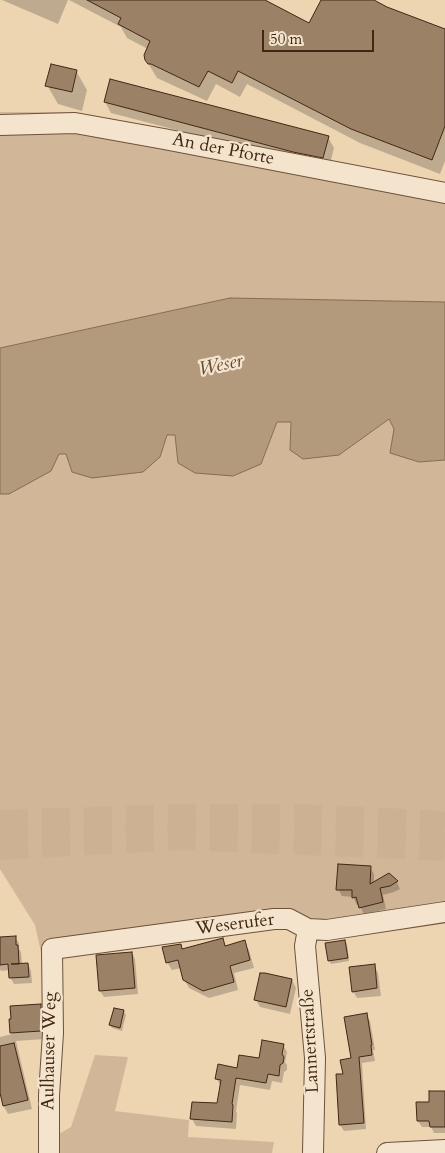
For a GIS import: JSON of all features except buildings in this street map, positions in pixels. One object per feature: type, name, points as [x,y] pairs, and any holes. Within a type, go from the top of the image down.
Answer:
[{"type":"street","name":"An der Pforte","points":[[0,125],[74,123],[164,138],[445,193]]},
{"type":"street","name":"Weserufer","points":[[52,949],[274,919],[289,919],[308,929],[327,930],[445,912]]},
{"type":"street","name":"Lannertstraße","points":[[308,929],[305,946],[315,1058],[313,1153]]},
{"type":"street","name":"Aulhauser Weg","points":[[48,1153],[53,1034],[52,949]]},
{"type":"street","points":[[387,1153],[445,1150]]},
{"type":"shaded area","points":[[0,112],[71,112],[445,185],[445,302],[230,298],[0,348]]},
{"type":"shaded area","points":[[389,419],[419,462],[445,460],[445,911],[311,931],[281,918],[42,957],[35,925],[0,869],[0,494],[9,494],[59,454],[160,457],[166,435],[175,435],[178,463],[195,473],[261,464],[277,422],[291,422],[290,450],[339,454]]},
{"type":"shaded area","points":[[95,1055],[128,1057],[115,1111],[189,1120],[188,1137],[274,1142],[272,1153],[58,1153],[59,1134],[71,1127]]},
{"type":"water","name":"Weser","points":[[230,298],[445,302],[445,460],[419,462],[390,453],[394,429],[389,419],[339,455],[303,459],[290,450],[291,422],[277,422],[261,464],[233,476],[195,473],[178,463],[175,435],[167,435],[160,457],[143,472],[92,478],[72,472],[66,454],[59,454],[51,471],[9,494],[0,494],[0,348]]},
{"type":"tunnel","points":[[0,824],[179,818],[297,818],[445,826]]},
{"type":"tunnel","points":[[0,846],[180,836],[445,847]]}]
